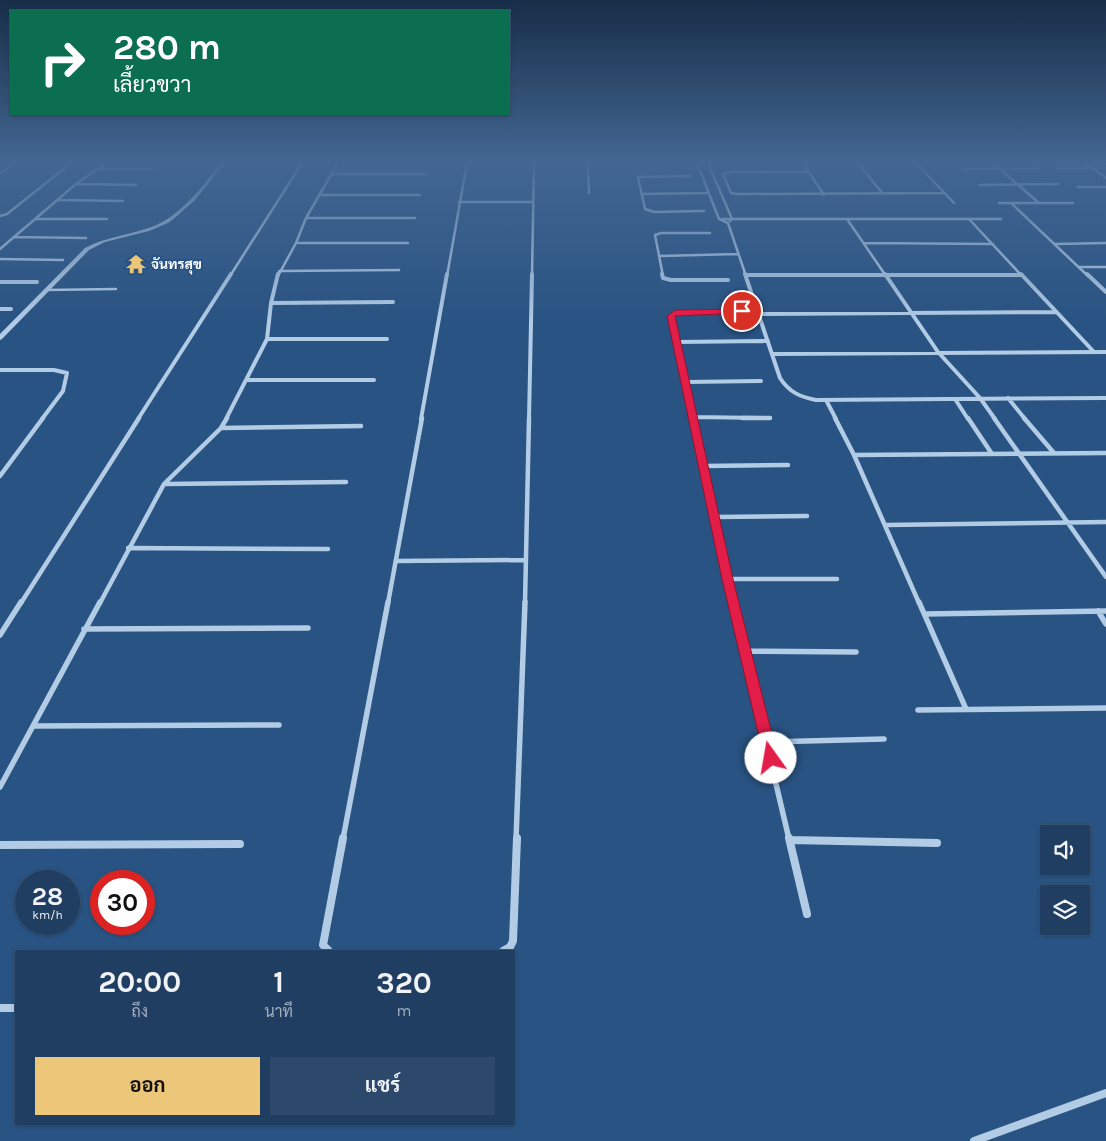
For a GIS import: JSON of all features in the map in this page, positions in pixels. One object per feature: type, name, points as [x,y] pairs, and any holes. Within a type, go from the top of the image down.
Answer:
[{"type":"street","points":[[0,248],[38,216]]},
{"type":"street","points":[[0,338],[87,249],[96,243],[157,226],[175,216]]},
{"type":"street","points":[[0,635],[268,216]]},
{"type":"street","points":[[328,950],[323,945],[396,561],[457,216]]},
{"type":"street","points":[[505,950],[510,948],[513,941],[526,560],[532,216]]},
{"type":"street","points":[[718,216],[719,219],[728,223],[780,378],[789,391],[806,398],[826,400],[1106,398]]},
{"type":"street","points":[[1025,216],[1106,292]]},
{"type":"street","points":[[0,787],[164,484],[221,428],[247,380],[267,339],[271,303],[279,271],[296,243],[306,218],[414,218]]},
{"type":"street","points":[[35,219],[107,219]]},
{"type":"street","points":[[719,219],[1002,219]]},
{"type":"street","points":[[728,223],[732,219]]},
{"type":"street","points":[[847,219],[938,352],[980,398],[1106,577]]},
{"type":"street","points":[[969,219],[1094,352]]},
{"type":"street","points":[[710,233],[657,233],[655,235],[663,278],[666,280],[728,280]]},
{"type":"street","points":[[13,237],[86,238]]},
{"type":"street","points":[[296,243],[408,243]]},
{"type":"street","points":[[864,243],[993,244]]},
{"type":"street","points":[[1054,244],[1106,243]]},
{"type":"street","points":[[659,256],[738,254]]},
{"type":"street","points":[[0,259],[63,260]]},
{"type":"street","points":[[1078,267],[1106,267]]},
{"type":"street","points":[[279,271],[399,270]]},
{"type":"street","points":[[747,275],[1022,275]]},
{"type":"street","points":[[0,282],[37,282]]},
{"type":"street","points":[[271,303],[392,302]]},
{"type":"street","points":[[0,309],[11,309]]},
{"type":"street","points":[[807,914],[728,579],[671,316],[676,312],[1056,312]]},
{"type":"street","points":[[267,339],[387,339]]},
{"type":"street","points":[[678,342],[768,341]]},
{"type":"street","points":[[773,354],[1106,352]]},
{"type":"street","points":[[0,370],[54,370],[67,373],[63,391],[0,476]]},
{"type":"street","points":[[247,380],[374,380]]},
{"type":"street","points":[[686,382],[761,381]]},
{"type":"street","points":[[1008,398],[1054,453]]},
{"type":"street","points":[[954,399],[992,454]]},
{"type":"street","points":[[826,400],[886,525],[966,709]]},
{"type":"street","points":[[693,417],[770,418]]},
{"type":"street","points":[[221,428],[361,426]]},
{"type":"street","points":[[854,455],[1106,453]]},
{"type":"street","points":[[704,466],[788,464]]},
{"type":"street","points":[[164,484],[346,482]]},
{"type":"street","points":[[715,517],[807,516]]},
{"type":"street","points":[[886,525],[1106,522]]},
{"type":"street","points":[[128,548],[328,549]]},
{"type":"street","points":[[396,561],[526,560]]},
{"type":"street","points":[[728,579],[837,578]]},
{"type":"street","points":[[1098,611],[1106,624]]},
{"type":"street","points":[[925,614],[1106,611]]},
{"type":"street","points":[[84,629],[308,628]]},
{"type":"street","points":[[746,652],[856,652]]},
{"type":"street","points":[[918,710],[1106,708]]},
{"type":"street","points":[[33,726],[279,725]]},
{"type":"street","points":[[767,742],[884,739]]},
{"type":"street","points":[[790,840],[936,843]]},
{"type":"street","points":[[0,846],[240,844]]},
{"type":"street","points":[[0,1008],[15,1008]]},
{"type":"street","points":[[974,1141],[1106,1093]]},
{"type":"lane","points":[[45,290],[116,289]]},
{"type":"place","name":"จันทรสุข","points":[[136,264]]},
{"type":"route","points":[[742,311],[676,312],[671,316],[728,579],[771,758]]}]
